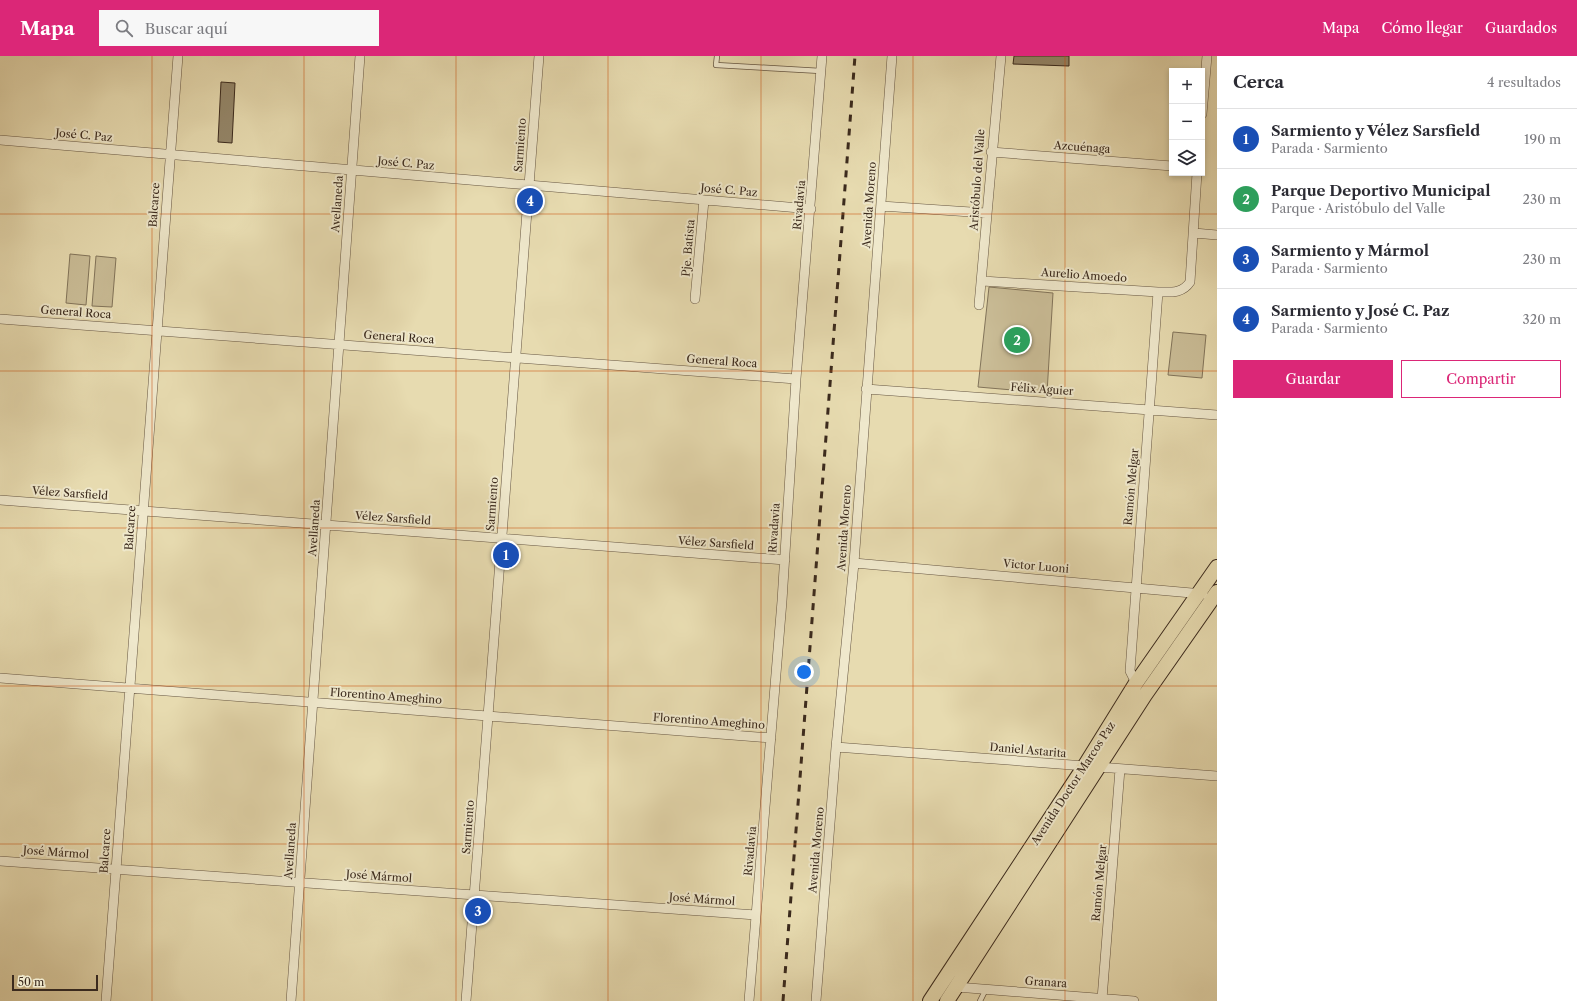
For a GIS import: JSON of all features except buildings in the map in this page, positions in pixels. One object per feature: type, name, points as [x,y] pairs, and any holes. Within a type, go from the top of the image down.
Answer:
[{"type":"main road","name":"Avenida Doctor Marcos Paz","points":[[947,1001],[1091,767],[1136,683],[1200,594],[1217,567]]},
{"type":"main road","name":"Avenida Doctor Marcos Paz","points":[[930,1001],[1091,767],[1216,594]]},
{"type":"street","name":"Balcarce","points":[[106,1001],[178,56]]},
{"type":"street","name":"Avellaneda","points":[[291,1001],[360,56]]},
{"type":"street","name":"Sarmiento","points":[[466,1001],[538,56]]},
{"type":"street","name":"Rivadavia","points":[[749,1001],[771,738],[796,379],[811,209],[822,56]]},
{"type":"street","name":"Avenida Moreno","points":[[816,1001],[836,747],[854,563],[892,56]]},
{"type":"street","name":"Aristóbulo del Valle","points":[[979,305],[1000,56]]},
{"type":"street","points":[[1203,104],[1207,56]]},
{"type":"street","name":"José C. Paz","points":[[0,140],[811,209]]},
{"type":"street","name":"Azcuénaga","points":[[991,152],[1169,166]]},
{"type":"street","points":[[1197,176],[1194,233],[1217,235]]},
{"type":"street","name":"Pje. Batista","points":[[695,299],[704,200]]},
{"type":"street","points":[[881,206],[986,213]]},
{"type":"street","name":"Aurelio Amoedo","points":[[982,281],[1174,293],[1184,288],[1190,282],[1194,233]]},
{"type":"street","name":"Ramón Melgar","points":[[1136,683],[1130,671],[1135,587],[1158,292]]},
{"type":"street","name":"General Roca","points":[[0,319],[796,379]]},
{"type":"street","name":"Félix Aguier","points":[[866,389],[1217,415]]},
{"type":"street","name":"Vélez Sarsfield","points":[[0,500],[784,560]]},
{"type":"street","name":"Victor Luoni","points":[[854,563],[1200,594],[1216,594]]},
{"type":"street","name":"Florentino Ameghino","points":[[0,678],[771,738]]},
{"type":"street","name":"Daniel Astarita","points":[[836,747],[1217,776]]},
{"type":"street","name":"Ramón Melgar","points":[[1102,999],[1120,769]]},
{"type":"street","name":"José Mármol","points":[[0,860],[756,915]]},
{"type":"street","name":"Granara","points":[[956,987],[986,989],[1013,996],[1134,1001]]},
{"type":"lane","points":[[717,56],[716,65],[821,71]]},
{"type":"lane","points":[[980,1001],[986,989]]},
{"type":"shaded area","points":[[70,254],[90,256],[86,305],[66,303]]},
{"type":"shaded area","points":[[96,256],[116,258],[112,307],[92,306]]},
{"type":"shaded area","points":[[989,287],[1053,293],[1047,393],[978,387]]},
{"type":"shaded area","points":[[1173,332],[1206,335],[1202,378],[1168,375]]},
{"type":"railway","points":[[783,1001],[855,56]]},
{"type":"place","name":"Sarmiento y José C. Paz","points":[[530,201]]},
{"type":"place","name":"Parque Deportivo Municipal","points":[[1017,340]]},
{"type":"place","name":"Sarmiento y Vélez Sarsfield","points":[[506,555]]},
{"type":"place","name":"Sarmiento y Mármol","points":[[478,911]]}]
